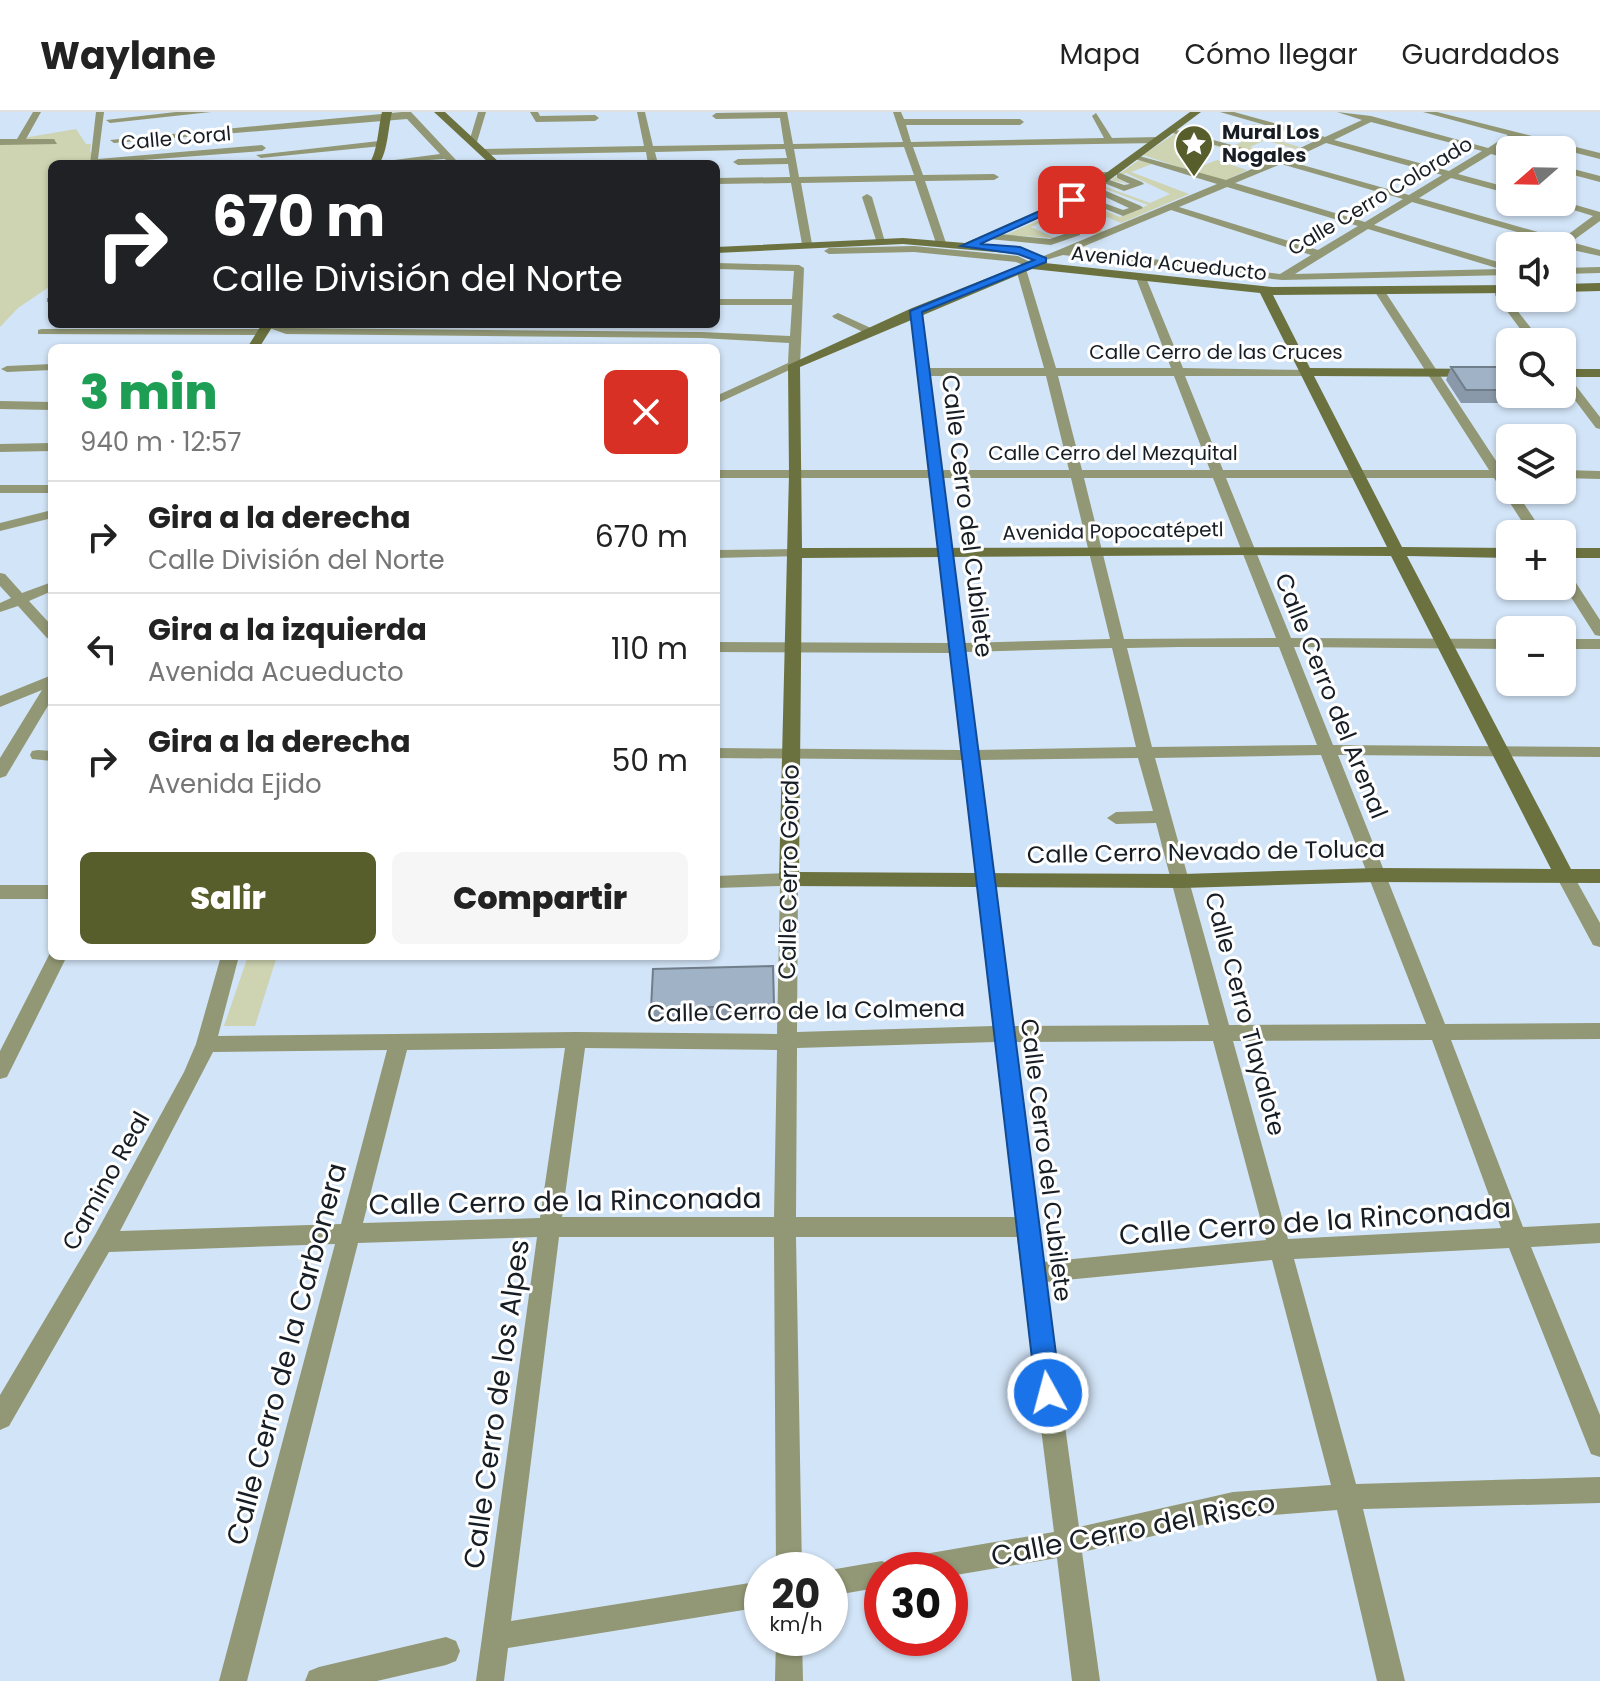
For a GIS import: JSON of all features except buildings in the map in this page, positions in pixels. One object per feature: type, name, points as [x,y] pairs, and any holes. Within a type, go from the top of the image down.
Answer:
[{"type":"street","points":[[21,141],[37,112]]},
{"type":"street","points":[[92,160],[98,141],[100,112]]},
{"type":"street","points":[[110,120],[207,112]]},
{"type":"street","points":[[258,128],[261,112]]},
{"type":"street","points":[[439,112],[492,160]]},
{"type":"street","points":[[473,142],[482,112]]},
{"type":"street","points":[[534,112],[536,119],[595,118]]},
{"type":"street","points":[[641,112],[652,160]]},
{"type":"street","points":[[967,246],[1080,197],[1109,181],[1135,156],[1196,112]]},
{"type":"street","points":[[1224,112],[1496,187]]},
{"type":"street","points":[[1341,112],[1381,118],[1496,152]]},
{"type":"street","points":[[1427,112],[1600,156]]},
{"type":"street","points":[[114,140],[407,114],[451,160]]},
{"type":"street","points":[[716,116],[783,114],[807,244]]},
{"type":"street","points":[[376,160],[380,155],[379,144],[386,115]]},
{"type":"street","points":[[1096,116],[1109,140]]},
{"type":"street","points":[[941,243],[899,117],[1019,117],[1029,146]]},
{"type":"street","points":[[720,398],[916,311],[1381,118]]},
{"type":"street","points":[[258,128],[263,130],[261,156]]},
{"type":"street","points":[[1172,130],[1522,232]]},
{"type":"street","name":"Calle Cerro Colorado","points":[[1265,291],[1364,225],[1515,135]]},
{"type":"street","points":[[483,152],[530,146],[650,148],[906,143],[1029,146],[1158,140]]},
{"type":"street","points":[[0,142],[54,142]]},
{"type":"street","name":"Calle Coral","points":[[150,160],[261,156],[379,144]]},
{"type":"street","points":[[1135,156],[1496,266]]},
{"type":"street","points":[[738,162],[792,161]]},
{"type":"street","points":[[1576,173],[1600,179]]},
{"type":"street","points":[[1080,197],[1123,213],[1138,208],[1109,181],[1084,175]]},
{"type":"street","points":[[720,181],[994,177]]},
{"type":"street","points":[[867,197],[881,240]]},
{"type":"street","points":[[1171,207],[1319,254]]},
{"type":"street","points":[[1576,208],[1600,215]]},
{"type":"street","points":[[1576,233],[1600,215]]},
{"type":"street","points":[[989,236],[1051,242],[1080,231]]},
{"type":"street","name":"Avenida Acueducto","points":[[720,250],[881,240],[1020,251],[1032,265]]},
{"type":"street","points":[[1576,247],[1600,253]]},
{"type":"street","name":"Avenida Acueducto","points":[[829,251],[929,250],[1018,259],[1032,265],[1265,291],[1380,292],[1496,287]]},
{"type":"street","name":"Avenida Acueducto","points":[[1063,252],[1283,277],[1496,270]]},
{"type":"street","name":"Calle Cerro Tlayalote","points":[[1032,265],[1051,372],[1145,752],[1183,881],[1347,1497],[1391,1681]]},
{"type":"street","points":[[720,266],[798,266],[794,365]]},
{"type":"street","points":[[1576,271],[1600,270]]},
{"type":"street","name":"Calle Cerro del Arenal","points":[[1141,278],[1439,1033],[1516,1238],[1600,1445]]},
{"type":"street","points":[[1576,288],[1600,287]]},
{"type":"street","points":[[1265,291],[1356,473],[1600,940]]},
{"type":"street","points":[[1380,292],[1496,463]]},
{"type":"street","points":[[720,302],[796,302]]},
{"type":"street","name":"Calle Cerro del Cubilete","points":[[916,311],[1027,1227],[1086,1681]]},
{"type":"street","points":[[1513,312],[1525,328]]},
{"type":"street","points":[[838,316],[869,331]]},
{"type":"street","points":[[42,332],[221,328]]},
{"type":"street","points":[[271,328],[286,331],[515,329],[794,340]]},
{"type":"street","points":[[601,344],[637,334]]},
{"type":"street","name":"Calle Cerro Gordo","points":[[789,1552],[785,1229],[796,474],[794,365]]},
{"type":"street","points":[[7,369],[48,367]]},
{"type":"street","name":"Calle Cerro de las Cruces","points":[[922,372],[1496,373]]},
{"type":"street","points":[[1576,374],[1600,373]]},
{"type":"street","points":[[1576,393],[1600,425]]},
{"type":"street","points":[[0,405],[48,406]]},
{"type":"street","points":[[0,448],[48,447]]},
{"type":"street","name":"Calle Cerro del Mezquital","points":[[720,474],[1496,474]]},
{"type":"street","points":[[1576,474],[1600,475]]},
{"type":"street","points":[[0,489],[48,489]]},
{"type":"street","points":[[2,528],[48,515]]},
{"type":"street","name":"Avenida Popocatépetl","points":[[720,554],[1247,550],[1496,553]]},
{"type":"street","points":[[1576,553],[1600,553]]},
{"type":"street","points":[[0,577],[48,630]]},
{"type":"street","points":[[0,608],[48,588]]},
{"type":"street","points":[[1576,594],[1600,632]]},
{"type":"street","points":[[720,647],[1496,644]]},
{"type":"street","points":[[1576,644],[1600,644]]},
{"type":"street","points":[[2,698],[48,684]]},
{"type":"street","points":[[0,772],[48,690]]},
{"type":"street","points":[[720,753],[1600,752]]},
{"type":"street","points":[[1116,818],[1164,817]]},
{"type":"street","name":"Calle Cerro Nevado de Toluca","points":[[720,882],[789,879],[1183,881],[1376,875],[1600,876]]},
{"type":"street","points":[[0,892],[48,892]]},
{"type":"street","points":[[0,1071],[6,1049],[56,960]]},
{"type":"street","name":"Camino Real","points":[[0,1418],[103,1242],[193,1074],[206,1044],[229,960]]},
{"type":"street","name":"Calle Cerro de la Colmena","points":[[206,1044],[788,1040],[1004,1034],[1600,1031]]},
{"type":"street","name":"Calle Cerro de los Alpes","points":[[490,1681],[522,1422],[576,1040]]},
{"type":"street","name":"Calle Cerro de la Carbonera","points":[[233,1681],[399,1042]]},
{"type":"street","name":"Calle Cerro de la Rinconada","points":[[103,1242],[551,1227],[1027,1227]]},
{"type":"street","name":"Calle Cerro de la Rinconada","points":[[1033,1273],[1281,1249],[1600,1233]]},
{"type":"street","name":"Calle Cerro del Risco","points":[[968,1560],[1067,1543],[1233,1505],[1347,1497],[1600,1490]]},
{"type":"street","points":[[495,1637],[744,1597]]},
{"type":"street","points":[[319,1681],[446,1651]]},
{"type":"street","points":[[789,1656],[789,1681]]},
{"type":"green space","points":[[1254,124],[1265,127],[1254,133],[1268,138],[1286,132],[1273,139],[1300,147],[1295,149],[1265,140],[1250,147],[1278,157],[1274,158],[1233,146],[1252,137],[1236,132]]},
{"type":"green space","points":[[76,129],[86,144],[91,144],[90,151],[95,160],[48,160],[48,288],[18,308],[0,327],[0,142]]},
{"type":"green space","points":[[1176,133],[1236,152],[1210,145],[1205,148],[1213,151],[1191,161],[1204,165],[1217,160],[1247,170],[1223,182],[1143,155]]},
{"type":"green space","points":[[1139,160],[1152,164],[1131,172],[1189,194],[1121,223],[1107,217],[1088,225],[1107,233],[1100,236],[1054,217],[1031,227],[1055,238],[1005,235],[1056,213],[1079,223],[1102,215],[1076,203],[1081,201],[1120,217],[1148,205],[1103,188],[1106,187],[1150,203],[1170,194],[1126,173],[1116,178],[1128,184],[1111,180]]},
{"type":"green space","points":[[247,960],[276,960],[255,1026],[224,1026]]},
{"type":"place","name":"Mural Los Nogales","points":[[1194,178]]},
{"type":"route","points":[[1048,1393],[916,311],[1043,260],[1020,251],[967,246],[1072,200]]}]
